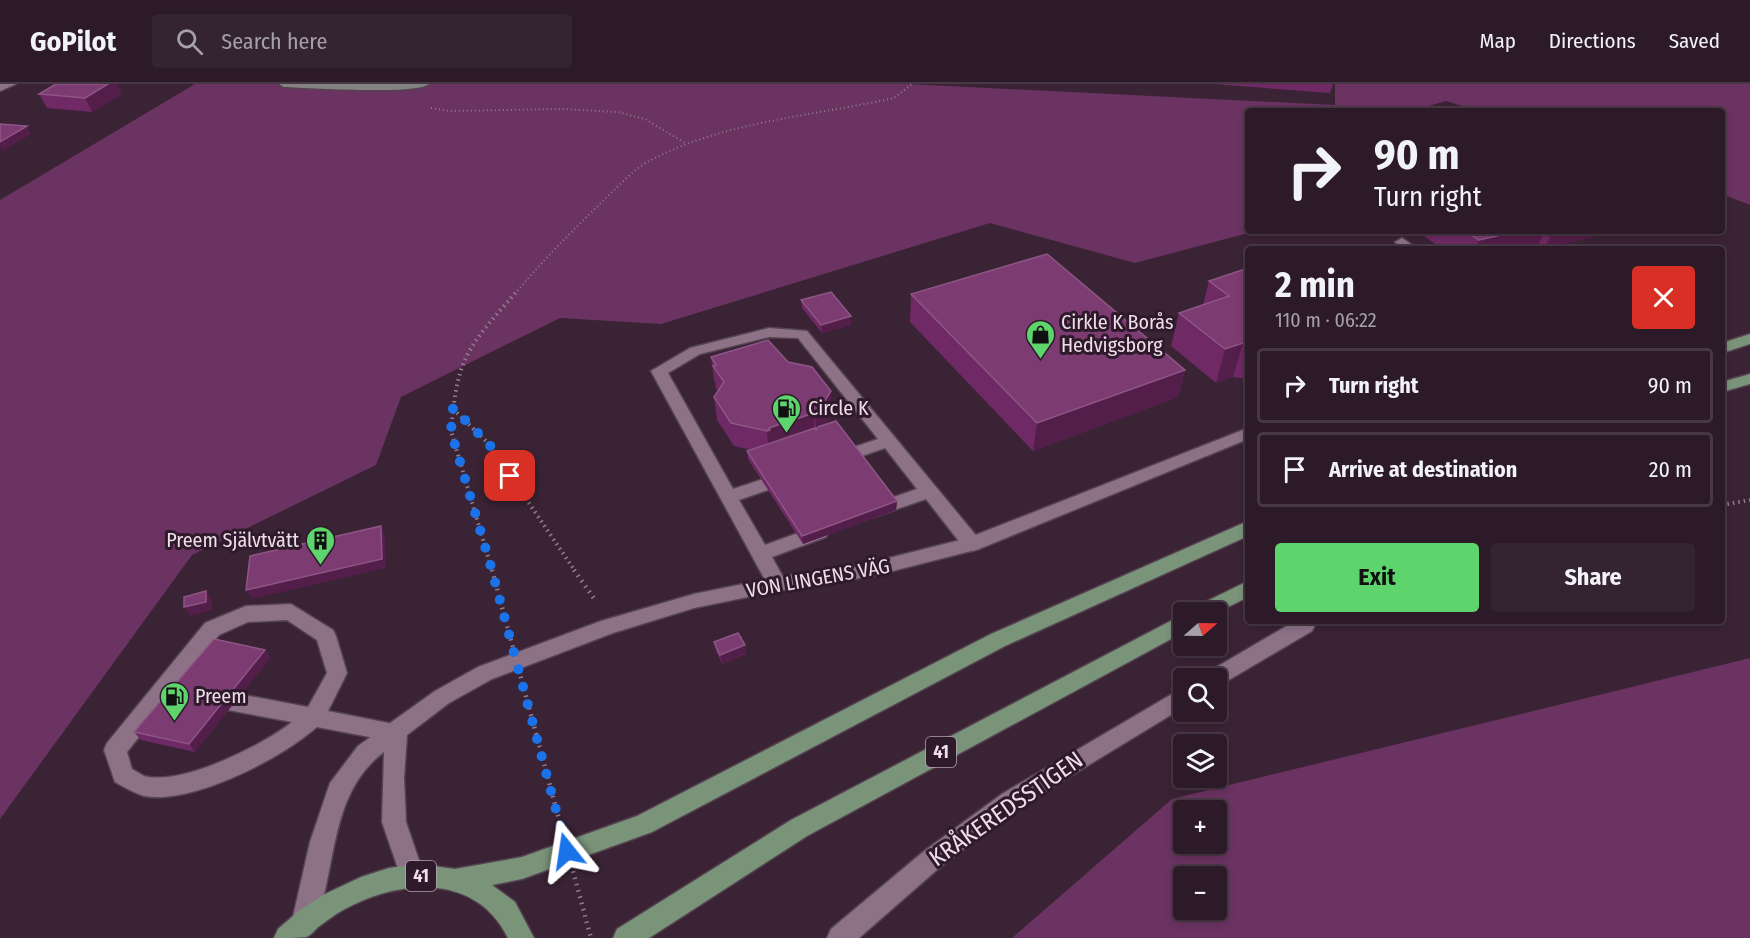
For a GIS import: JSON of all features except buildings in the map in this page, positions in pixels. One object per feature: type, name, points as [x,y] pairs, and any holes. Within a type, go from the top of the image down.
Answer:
[{"type":"main road","points":[[1725,347],[1750,339]]},
{"type":"main road","points":[[1725,386],[1750,379]]},
{"type":"main road","name":"41","points":[[296,930],[339,898],[376,882],[412,875],[459,879],[522,868],[644,824],[998,640],[1245,529]]},
{"type":"main road","points":[[1221,602],[1245,590]]},
{"type":"main road","name":"41","points":[[626,938],[799,828],[1173,628]]},
{"type":"main road","name":"41","points":[[459,879],[501,903],[521,938]]},
{"type":"street","points":[[0,88],[11,84]]},
{"type":"street","points":[[284,84],[424,84]]},
{"type":"street","points":[[777,584],[659,371],[695,351],[768,332],[802,334],[972,544]]},
{"type":"street","name":"VON LINGENS VÄG","points":[[296,930],[338,790],[366,753],[442,697],[485,673],[608,627],[694,602],[777,584],[873,569],[972,544],[1245,434]]},
{"type":"street","points":[[825,463],[888,441]]},
{"type":"street","points":[[729,497],[804,471]]},
{"type":"street","points":[[862,516],[929,491]]},
{"type":"street","points":[[761,554],[839,525]]},
{"type":"street","points":[[291,612],[326,636],[337,673],[312,717],[270,750],[228,769],[178,785],[146,786],[123,775],[115,750],[164,688],[212,629],[246,614],[291,612]]},
{"type":"street","points":[[1227,671],[1305,625]]},
{"type":"street","points":[[164,688],[396,733],[393,778],[394,822],[412,875]]},
{"type":"street","name":"KRÅKEREDSSTIGEN","points":[[840,938],[931,860],[1010,801],[1173,703]]},
{"type":"path","points":[[591,938],[491,567],[451,431],[453,408],[462,366],[482,333],[548,254],[623,182],[649,162],[686,144],[722,132],[894,98],[912,84]]},
{"type":"path","points":[[426,106],[449,111],[561,109],[618,112],[645,119],[686,144]]},
{"type":"path","points":[[453,408],[489,444],[576,570],[608,627]]},
{"type":"path","points":[[1725,504],[1750,500]]},
{"type":"shaded area","points":[[195,84],[907,84],[1335,105],[1335,84],[1750,84],[1750,205],[1725,195],[1725,108],[1468,108],[1446,101],[1422,108],[1245,108],[1245,234],[1135,263],[990,223],[661,324],[560,318],[401,397],[376,465],[192,555],[0,819],[0,200]]},
{"type":"shaded area","points":[[1750,658],[1750,938],[1012,938],[1172,799],[1217,788],[1227,788],[1227,786]]},
{"type":"place","name":"Cirkle K Borås Hedvigsborg","points":[[1040,360]]},
{"type":"place","name":"Circle K","points":[[787,434]]},
{"type":"place","name":"Preem Självtvätt","points":[[320,566]]},
{"type":"place","name":"Preem","points":[[174,722]]},
{"type":"route","points":[[510,476],[489,444],[453,408],[451,431],[491,567],[567,851]]}]
